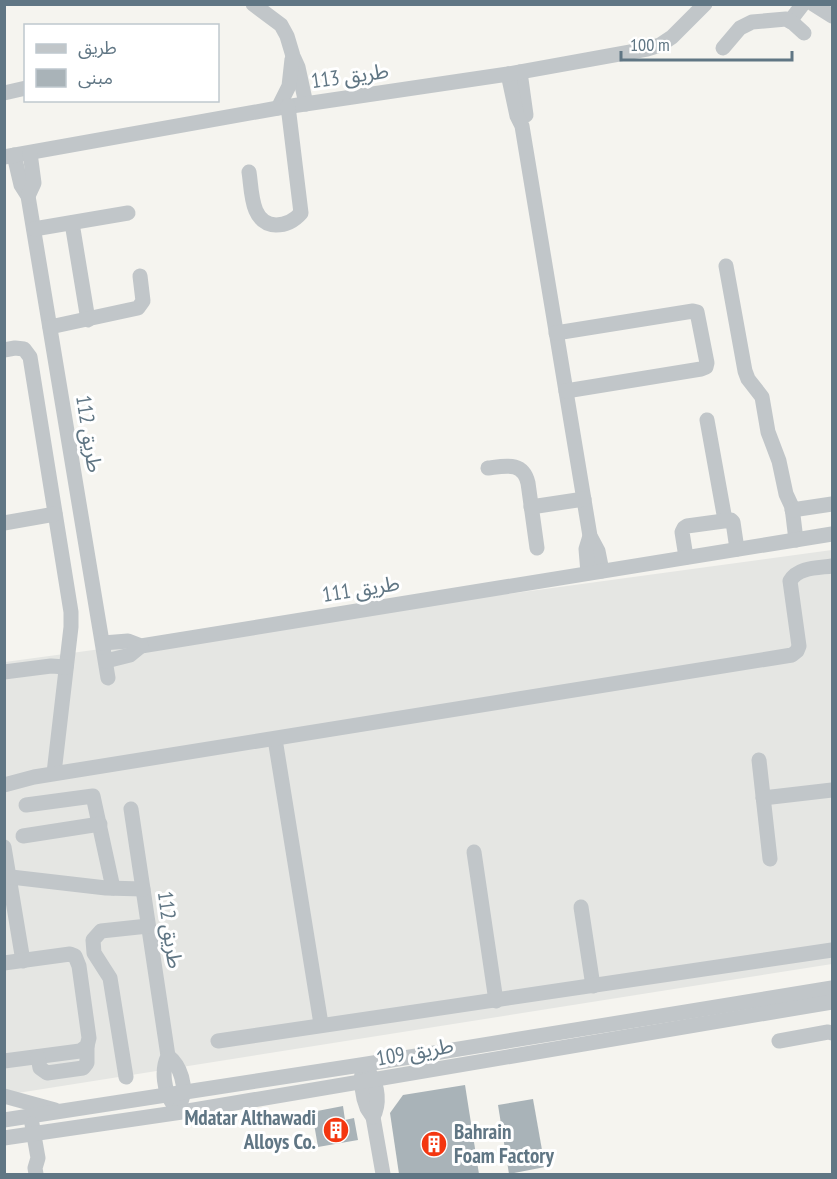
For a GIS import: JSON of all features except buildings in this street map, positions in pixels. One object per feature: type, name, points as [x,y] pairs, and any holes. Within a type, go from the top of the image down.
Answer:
[{"type":"street","points":[[253,4],[281,25],[287,36],[298,68],[306,104]]},
{"type":"street","name":"طريق 113","points":[[9,156],[283,107],[514,73],[654,47],[672,37],[693,11],[705,4]]},
{"type":"street","points":[[790,21],[803,4]]},
{"type":"street","points":[[813,4],[832,16]]},
{"type":"street","points":[[723,48],[740,28],[748,24],[778,19],[790,21],[804,33]]},
{"type":"street","points":[[249,172],[255,209],[260,218],[266,223],[285,224],[295,220],[301,213],[283,107],[289,86],[293,56]]},
{"type":"street","points":[[514,73],[517,116],[522,126],[590,536],[597,547],[595,572]]},
{"type":"street","points":[[4,93],[24,88]]},
{"type":"street","name":"طريق 112","points":[[28,196],[34,183],[30,153]]},
{"type":"street","name":"طريق 112","points":[[9,156],[28,196],[108,678]]},
{"type":"street","points":[[34,230],[128,213]]},
{"type":"street","points":[[72,223],[88,320]]},
{"type":"street","points":[[726,266],[745,371],[748,379],[762,397],[770,438],[779,461],[792,510],[796,540]]},
{"type":"street","points":[[50,327],[138,308],[143,301],[140,276]]},
{"type":"street","points":[[556,333],[697,312],[707,363],[706,367],[701,369],[566,391]]},
{"type":"street","points":[[4,350],[24,349],[30,357],[71,612],[54,773]]},
{"type":"street","points":[[707,420],[725,520]]},
{"type":"street","points":[[488,468],[508,465],[522,470],[527,478],[537,548]]},
{"type":"street","points":[[531,507],[584,499]]},
{"type":"street","points":[[792,510],[832,504]]},
{"type":"street","points":[[4,523],[55,514]]},
{"type":"street","points":[[686,557],[684,528],[725,520],[733,522],[737,549]]},
{"type":"street","name":"طريق 111","points":[[106,661],[130,655],[141,646],[832,534]]},
{"type":"street","points":[[4,785],[54,773],[792,655],[799,646],[790,581],[799,571],[832,566]]},
{"type":"street","name":"طريق 111","points":[[103,643],[128,641],[141,646]]},
{"type":"street","points":[[4,672],[51,666],[66,667]]},
{"type":"street","points":[[275,739],[321,1024]]},
{"type":"street","points":[[759,760],[770,859]]},
{"type":"street","points":[[763,798],[832,790]]},
{"type":"street","points":[[27,805],[90,795],[95,798],[110,888]]},
{"type":"street","name":"طريق 112","points":[[131,809],[168,1056],[164,1071],[168,1096],[178,1111]]},
{"type":"street","points":[[23,836],[100,824]]},
{"type":"street","points":[[4,847],[10,877],[9,900],[23,961]]},
{"type":"street","points":[[474,852],[496,1001]]},
{"type":"street","points":[[10,877],[38,880],[48,875],[96,880],[110,888],[143,890]]},
{"type":"street","points":[[581,907],[593,986]]},
{"type":"street","points":[[126,1077],[110,978],[97,959],[92,946],[107,938],[148,931]]},
{"type":"street","points":[[218,1041],[832,950]]},
{"type":"street","points":[[4,963],[69,954],[75,956],[78,960],[89,1038],[87,1046],[80,1051],[4,1061]]},
{"type":"street","name":"طريق 109","points":[[4,1138],[278,1096],[365,1072],[832,988]]},
{"type":"street","name":"طريق 109","points":[[4,1120],[275,1078],[365,1072],[830,1004]]},
{"type":"street","points":[[779,1041],[832,1033]]},
{"type":"street","name":"طريق 112","points":[[168,1056],[180,1071],[184,1093]]},
{"type":"street","points":[[365,1072],[365,1104],[373,1116],[383,1174]]},
{"type":"street","points":[[275,1078],[278,1096]]},
{"type":"street","points":[[178,1111],[184,1093]]},
{"type":"street","points":[[4,1096],[60,1112]]},
{"type":"street","points":[[26,1117],[28,1160],[36,1171]]},
{"type":"shaded area","points":[[832,550],[832,964],[5,1095],[5,662]]},
{"type":"place","name":"Mdatar Althawadi Alloys Co.","points":[[336,1130]]},
{"type":"place","name":"Bahrain Foam Factory","points":[[434,1144]]}]
